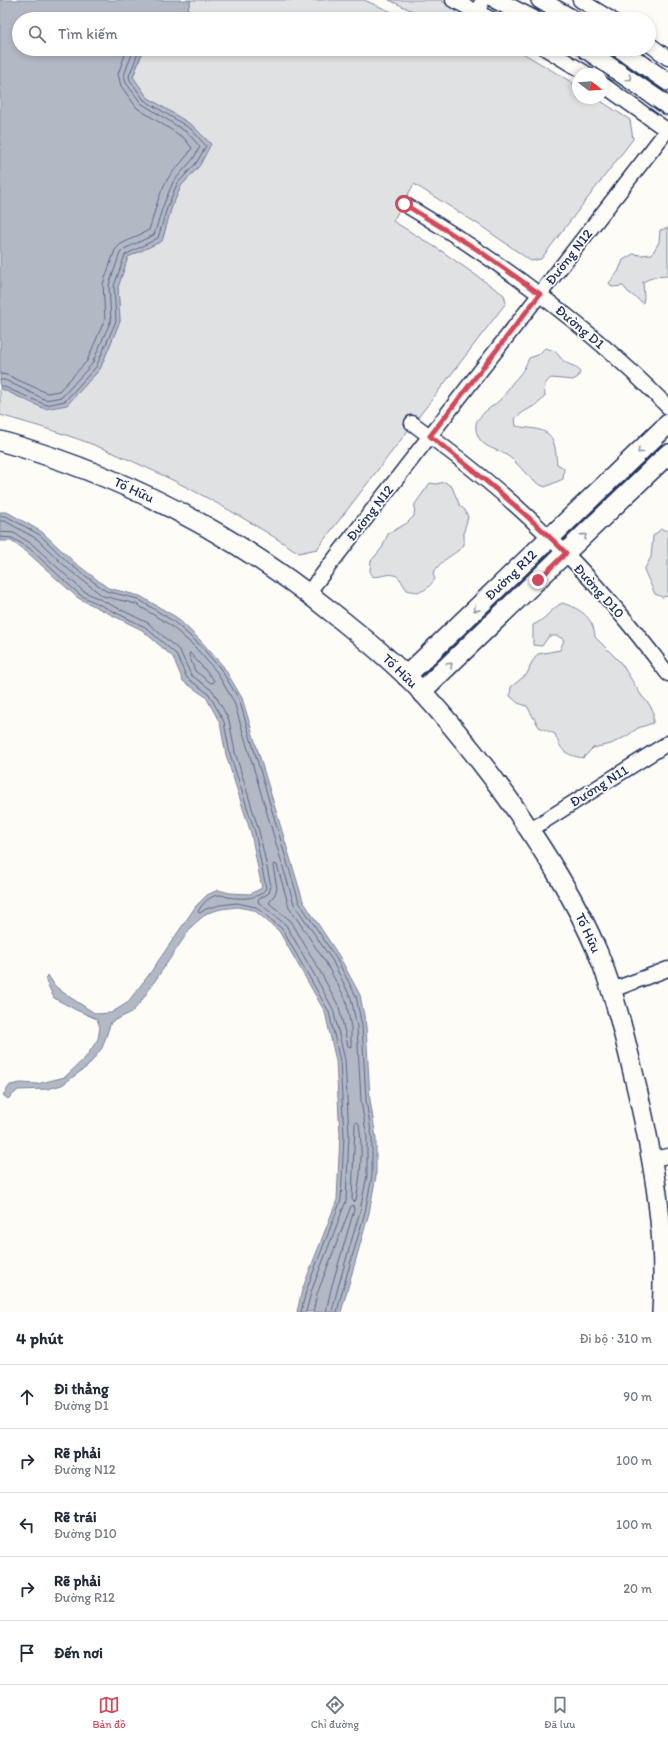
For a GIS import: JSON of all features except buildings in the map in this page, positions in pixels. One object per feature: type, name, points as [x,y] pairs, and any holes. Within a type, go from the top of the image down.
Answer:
[{"type":"main road","name":"Đường R12","points":[[406,676],[668,424]]},
{"type":"main road","name":"Tố Hữu","points":[[0,441],[95,472],[164,504],[244,549],[308,593],[386,657],[447,720],[487,770],[530,830],[578,911],[597,951],[612,990],[648,1134],[660,1157]]},
{"type":"main road","name":"Đường R12","points":[[421,692],[668,454]]},
{"type":"main road","points":[[660,1157],[659,1205],[664,1308]]},
{"type":"street","points":[[453,0],[480,6]]},
{"type":"street","points":[[496,0],[519,12]]},
{"type":"street","points":[[540,0],[561,12]]},
{"type":"street","points":[[580,0],[600,12]]},
{"type":"street","points":[[656,49],[668,58]]},
{"type":"street","points":[[557,56],[577,68]]},
{"type":"street","points":[[595,56],[668,106]]},
{"type":"street","points":[[630,56],[668,82]]},
{"type":"street","points":[[608,88],[668,130]]},
{"type":"street","name":"Đường N12","points":[[308,593],[668,130]]},
{"type":"street","name":"Đường D1","points":[[404,204],[478,250],[540,294],[632,372],[668,407]]},
{"type":"street","name":"Đường D10","points":[[412,422],[490,483],[550,537],[612,604],[668,674]]},
{"type":"street","name":"Đường N11","points":[[530,830],[668,743]]},
{"type":"street","points":[[612,990],[668,969]]},
{"type":"shaded area","points":[[191,0],[364,0],[392,12],[187,12]]},
{"type":"shaded area","points":[[389,0],[441,0],[456,12],[415,12]]},
{"type":"shaded area","points":[[141,56],[528,56],[572,82],[572,104],[605,104],[630,120],[633,139],[541,259],[531,261],[481,226],[414,184],[393,221],[443,252],[504,295],[506,303],[317,549],[299,553],[228,509],[154,471],[78,439],[0,415],[0,388],[19,397],[66,405],[100,369],[120,321],[118,287],[128,257],[162,241],[171,209],[181,186],[200,165],[193,126],[147,97],[133,77]]},
{"type":"shaded area","points":[[668,228],[668,276],[653,277],[643,282],[643,303],[628,292],[623,286],[612,287],[609,283],[618,272],[623,260],[633,254],[652,254],[659,242],[660,230]]},
{"type":"shaded area","points":[[545,348],[556,352],[565,362],[575,367],[580,372],[578,377],[573,380],[551,378],[546,384],[545,396],[542,400],[515,419],[516,426],[543,431],[551,436],[557,464],[564,468],[563,479],[545,487],[534,481],[508,456],[484,444],[478,437],[476,426],[477,421],[482,415],[504,396],[512,383],[523,371],[529,358],[538,355]]},
{"type":"shaded area","points":[[445,482],[452,487],[460,506],[465,510],[468,517],[464,531],[464,545],[440,564],[433,574],[435,579],[426,589],[416,592],[407,590],[397,576],[390,574],[375,577],[372,576],[370,571],[371,561],[382,548],[388,534],[407,523],[414,516],[415,504],[430,483],[436,484]]},
{"type":"shaded area","points":[[661,529],[668,531],[668,596],[662,597],[655,594],[644,570],[651,557],[653,536]]},
{"type":"shaded area","points":[[562,603],[580,611],[589,619],[594,630],[595,637],[621,663],[653,711],[653,723],[638,728],[627,736],[611,744],[593,748],[583,758],[568,754],[564,751],[555,734],[539,727],[527,706],[518,703],[510,696],[511,687],[527,674],[532,662],[538,654],[560,650],[564,640],[558,636],[549,636],[542,646],[533,645],[533,625]]},
{"type":"water","points":[[0,0],[191,0],[187,12],[12,12],[12,56],[140,56],[133,77],[147,97],[193,126],[211,144],[200,165],[181,186],[171,209],[162,241],[128,257],[118,287],[120,321],[100,369],[67,405],[45,409],[0,388]]},
{"type":"water","points":[[0,512],[7,512],[42,532],[74,562],[108,588],[140,596],[176,617],[200,640],[223,666],[242,698],[303,901],[339,956],[360,995],[366,1026],[370,1100],[376,1138],[376,1176],[369,1213],[341,1312],[297,1312],[302,1290],[337,1200],[340,1135],[336,1061],[325,1012],[279,931],[254,910],[237,907],[221,909],[207,913],[192,926],[140,1003],[132,1012],[111,1022],[102,1048],[88,1066],[62,1085],[47,1089],[18,1090],[8,1099],[3,1095],[10,1085],[21,1083],[37,1084],[65,1077],[86,1057],[98,1039],[100,1027],[97,1019],[54,998],[46,981],[48,975],[55,986],[96,1014],[111,1013],[127,1003],[148,976],[196,906],[207,895],[218,890],[230,893],[250,894],[262,888],[251,833],[226,755],[220,723],[206,697],[183,681],[173,657],[142,630],[78,598],[27,552],[11,541],[0,541]]},
{"type":"route","points":[[404,204],[478,250],[540,294],[430,436],[490,483],[566,553],[538,580]]}]
